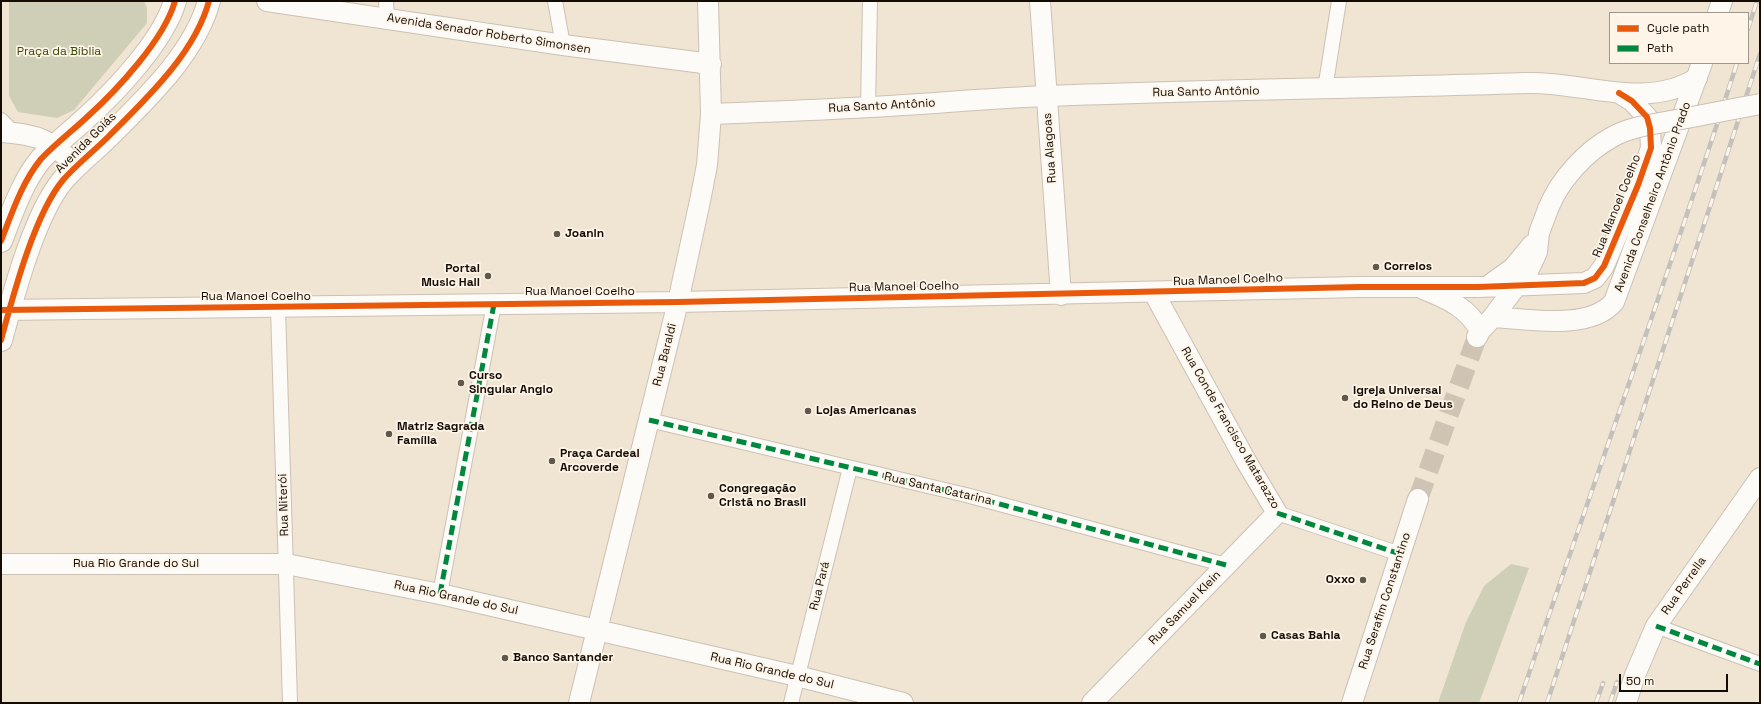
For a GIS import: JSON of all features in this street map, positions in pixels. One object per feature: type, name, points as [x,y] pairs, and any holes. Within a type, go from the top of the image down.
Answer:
[{"type":"main road","name":"Avenida Goiás","points":[[1,241],[30,175],[54,146],[87,117],[150,48],[168,22],[175,1]]},
{"type":"main road","name":"Avenida Goiás","points":[[1,340],[5,309],[36,230],[45,210],[63,180],[109,136],[185,52],[198,32],[209,1]]},
{"type":"street","name":"Avenida Senador Roberto Simonsen","points":[[267,1],[387,10],[563,45],[711,64]]},
{"type":"street","points":[[555,1],[563,45]]},
{"type":"street","name":"Rua Baraldi","points":[[579,703],[678,302],[707,165],[711,114],[711,64],[708,1]]},
{"type":"street","points":[[868,107],[870,1]]},
{"type":"street","name":"Rua Alagoas","points":[[1040,1],[1061,294]]},
{"type":"street","points":[[1325,89],[1339,1]]},
{"type":"street","points":[[1718,12],[1722,1]]},
{"type":"street","name":"Rua Santo Antônio","points":[[711,114],[868,107],[1047,96],[1533,83],[1619,93],[1673,90],[1684,86],[1700,71]]},
{"type":"street","name":"Avenida Conselheiro Antônio Prado","points":[[1493,317],[1546,320],[1581,319],[1600,314],[1614,302],[1700,71]]},
{"type":"street","name":"Rua Manoel Coelho","points":[[5,309],[278,308],[678,302],[1154,293],[1416,286],[1518,286],[1584,283],[1595,278],[1602,270],[1616,240],[1649,157],[1651,138],[1647,117],[1632,101],[1619,93]]},
{"type":"street","points":[[1416,286],[1440,296],[1460,307],[1473,319],[1478,334],[1518,286],[1529,269],[1548,209],[1556,192],[1582,161],[1604,142],[1616,135],[1662,122],[1760,104]]},
{"type":"street","points":[[5,128],[42,138],[54,146],[77,166]]},
{"type":"street","points":[[1538,242],[1544,268],[1560,283]]},
{"type":"street","points":[[1488,286],[1513,268],[1530,248],[1538,242]]},
{"type":"street","name":"Rua Conde Francisco Matarazzo","points":[[1154,293],[1246,461],[1277,513],[1400,554]]},
{"type":"street","points":[[440,594],[494,304]]},
{"type":"street","name":"Rua Niterói","points":[[278,308],[290,703]]},
{"type":"street","name":"Rua Santa Catarina","points":[[648,420],[966,495],[1226,565]]},
{"type":"street","name":"Rua Pará","points":[[791,703],[850,468]]},
{"type":"street","name":"Rua Perrella","points":[[1626,703],[1635,675],[1656,626],[1760,478]]},
{"type":"street","name":"Rua Serafim Constantino","points":[[1352,703],[1418,499]]},
{"type":"street","name":"Rua Samuel Klein","points":[[1092,703],[1277,513]]},
{"type":"street","name":"Rua Rio Grande do Sul","points":[[1,564],[286,564],[440,594],[797,676],[903,703]]},
{"type":"street","points":[[1656,626],[1760,664]]},
{"type":"green space","name":"Praça da Bíblia","points":[[9,1],[144,1],[147,8],[147,23],[74,110],[57,118],[18,112],[9,96]]},
{"type":"green space","points":[[1511,564],[1529,568],[1479,703],[1438,703],[1466,622],[1484,586]]},
{"type":"tunnel","points":[[1418,499],[1477,337]]},
{"type":"railway","points":[[1749,26],[1757,1]]},
{"type":"railway","points":[[1547,703],[1760,54]]},
{"type":"railway","points":[[1519,703],[1657,303],[1737,64]]},
{"type":"railway","points":[[1610,703],[1617,682]]},
{"type":"railway","points":[[1596,703],[1603,683]]},
{"type":"marked path","points":[[440,594],[494,304]]},
{"type":"marked path","points":[[649,420],[966,495],[1226,565]]},
{"type":"marked path","points":[[1277,513],[1400,554]]},
{"type":"marked path","points":[[1656,626],[1760,664]]},
{"type":"cycle path","points":[[1,241],[18,198],[34,168],[57,143],[111,94],[138,64],[161,32],[175,1]]},
{"type":"cycle path","points":[[1,340],[18,279],[34,234],[53,195],[68,174],[103,142],[168,74],[193,39],[209,1]]},
{"type":"cycle path","points":[[1,310],[678,302],[1359,287],[1478,287],[1584,283],[1595,278],[1604,266],[1638,185],[1651,148],[1650,128],[1647,117],[1632,101],[1619,93]]},
{"type":"place","name":"Joanin","points":[[557,234]]},
{"type":"place","name":"Correios","points":[[1376,267]]},
{"type":"place","name":"Portal Music Hall","points":[[488,276]]},
{"type":"place","name":"Curso Singular Anglo","points":[[461,383]]},
{"type":"place","name":"Igreja Universal do Reino de Deus","points":[[1345,398]]},
{"type":"place","name":"Lojas Americanas","points":[[808,411]]},
{"type":"place","name":"Matriz Sagrada Família","points":[[389,434]]},
{"type":"place","name":"Praça Cardeal Arcoverde","points":[[552,461]]},
{"type":"place","name":"Congregação Cristã no Brasil","points":[[711,496]]},
{"type":"place","name":"Oxxo","points":[[1363,580]]},
{"type":"place","name":"Casas Bahia","points":[[1263,636]]},
{"type":"place","name":"Banco Santander","points":[[505,658]]}]
